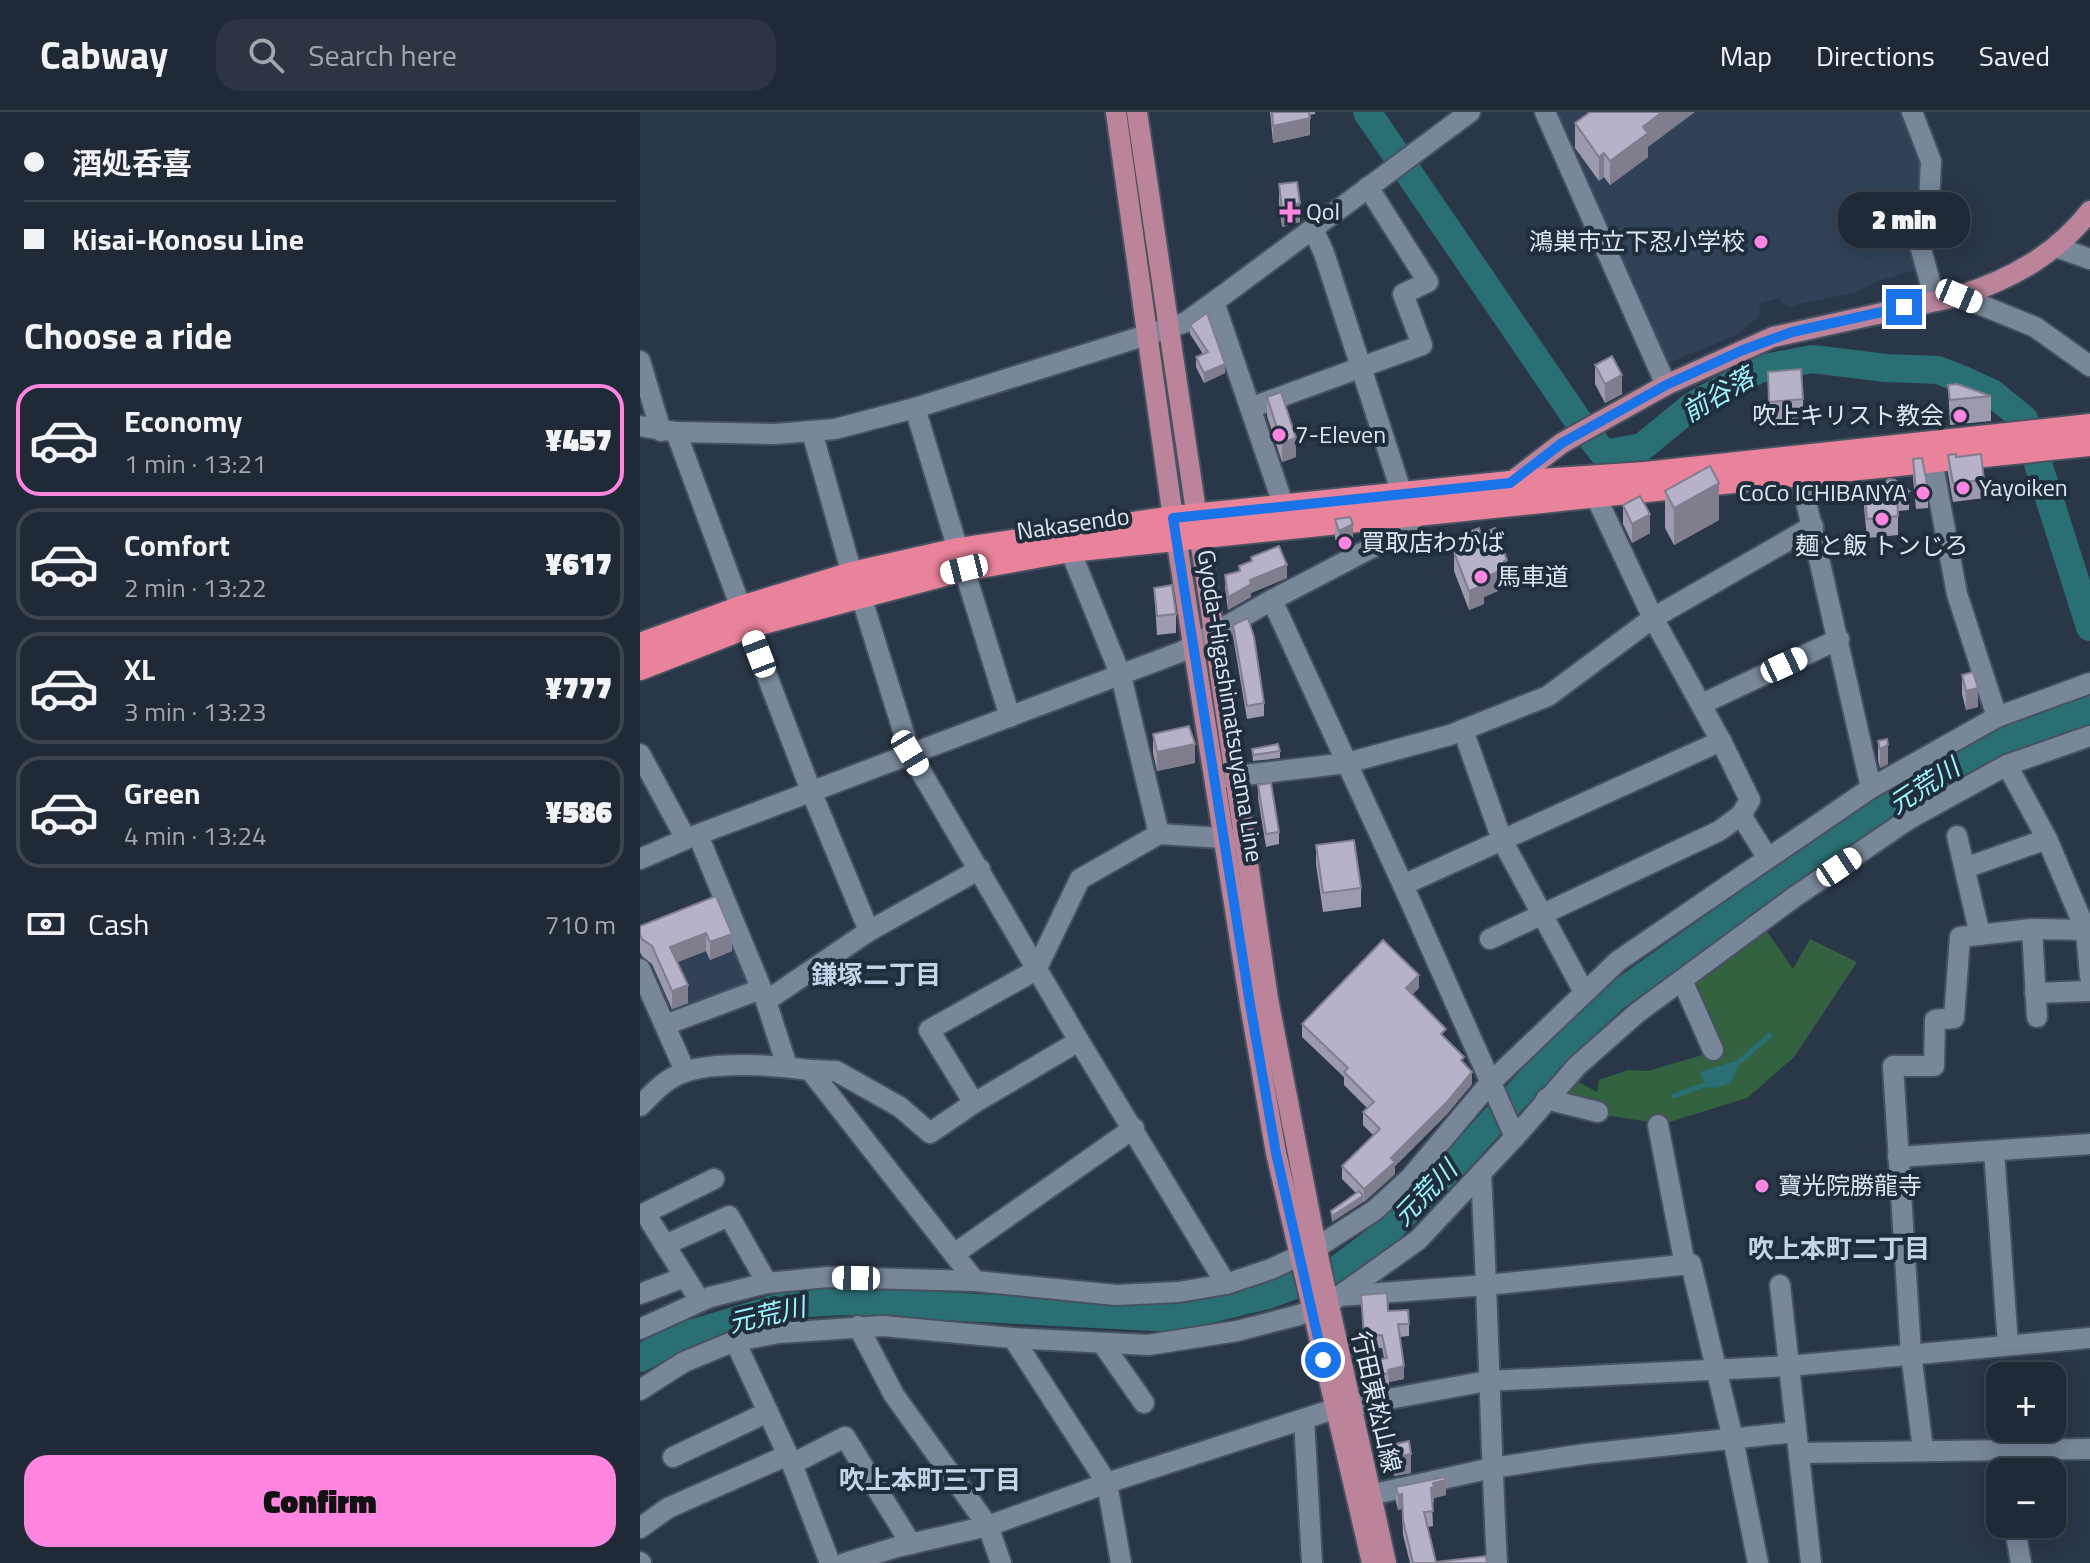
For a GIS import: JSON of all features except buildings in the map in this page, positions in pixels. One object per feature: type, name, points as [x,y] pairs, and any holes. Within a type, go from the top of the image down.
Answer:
[{"type":"highway","points":[[2049,439],[2090,426]]},
{"type":"highway","name":"Nakasendo","points":[[961,559],[1070,550],[1284,507],[1510,483],[2049,439]]},
{"type":"highway","points":[[2049,439],[2090,444]]},
{"type":"highway","name":"Nakasendo","points":[[640,645],[961,559],[1187,527],[1418,514],[1800,475],[1932,460],[2006,444]]},
{"type":"highway","name":"Nakasendo","points":[[640,668],[745,617]]},
{"type":"main road","name":"Gyoda-Higashimatsuyama Line","points":[[1116,112],[1149,335],[1187,527],[1214,633],[1225,778]]},
{"type":"main road","name":"Gyoda-Higashimatsuyama Line","points":[[1137,112],[1179,328],[1194,646],[1225,778],[1268,999],[1308,1254]]},
{"type":"main road","points":[[1510,483],[1562,443],[1666,385],[1773,337],[1959,296],[2024,270],[2056,247],[2090,211]]},
{"type":"main road","name":"行田東松山線","points":[[1308,1254],[1323,1302],[1372,1563]]},
{"type":"main road","name":"行田東松山線","points":[[1342,1407],[1370,1495],[1386,1563]]},
{"type":"street","points":[[1131,348],[1179,328],[1470,112]]},
{"type":"street","points":[[1545,112],[1666,385]]},
{"type":"street","points":[[1912,112],[1931,161],[1929,205],[1913,220],[1935,300]]},
{"type":"street","points":[[1250,408],[1422,345],[1403,294],[1428,282],[1368,187]]},
{"type":"street","points":[[1313,229],[1363,368],[1402,494]]},
{"type":"street","points":[[2056,247],[2090,259]]},
{"type":"street","points":[[1959,296],[2035,327],[2090,366]]},
{"type":"street","points":[[1214,302],[1284,507]]},
{"type":"street","points":[[640,426],[669,432],[775,434],[835,429],[1179,328]]},
{"type":"street","points":[[640,361],[869,931]]},
{"type":"street","points":[[915,408],[1010,717]]},
{"type":"street","points":[[812,432],[856,585],[910,753],[1036,970],[1226,1284]]},
{"type":"street","points":[[1932,460],[1957,594],[1997,717]]},
{"type":"street","points":[[1800,475],[1871,788]]},
{"type":"street","points":[[1490,939],[1719,831],[1741,815],[1750,800],[1702,704],[1653,618],[1596,497]]},
{"type":"street","points":[[640,859],[1194,646],[1272,600],[1402,532],[1418,514]]},
{"type":"street","points":[[1225,778],[1347,763],[1463,730],[1548,696],[1653,618],[1813,526]]},
{"type":"street","points":[[1070,550],[1121,676],[1159,834]]},
{"type":"street","points":[[1272,600],[1515,1137]]},
{"type":"street","points":[[1702,704],[1839,639]]},
{"type":"street","points":[[640,1329],[700,1301],[767,1283],[828,1277],[975,1281],[1116,1295],[1179,1292],[1226,1284],[1308,1254],[1375,1210],[1411,1177],[1490,1083],[1618,961],[1871,788],[1997,717],[2090,683]]},
{"type":"street","points":[[1463,730],[1502,840],[1584,992]]},
{"type":"street","points":[[1323,1302],[1418,1240],[1577,1066],[1637,1013],[1793,898],[1909,819],[2007,765],[2090,736]]},
{"type":"street","points":[[1403,885],[1721,741]]},
{"type":"street","points":[[640,754],[692,837],[764,995],[787,1066]]},
{"type":"street","points":[[2007,765],[2047,839],[2088,930],[2090,977]]},
{"type":"street","points":[[1741,815],[1767,857]]},
{"type":"street","points":[[974,1103],[929,1030],[1036,970],[1080,879],[1159,834],[1235,839]]},
{"type":"street","points":[[1957,836],[1980,935]]},
{"type":"street","points":[[1965,868],[2047,839]]},
{"type":"street","points":[[665,1025],[764,995],[980,869]]},
{"type":"street","points":[[1923,1450],[1911,1353],[1893,1066],[1934,1066],[1935,1020],[1954,1018],[1960,937],[2032,929],[2088,930]]},
{"type":"street","points":[[2032,929],[2037,1017]]},
{"type":"street","points":[[640,969],[685,1071]]},
{"type":"street","points":[[1682,980],[1713,1050]]},
{"type":"street","points":[[2035,993],[2090,991]]},
{"type":"street","points":[[640,1106],[664,1082],[685,1071],[728,1066],[787,1066],[836,1071],[900,1107],[930,1133],[974,1103],[1079,1041]]},
{"type":"street","points":[[810,1070],[975,1281]]},
{"type":"street","points":[[1546,1099],[1598,1112]]},
{"type":"street","points":[[1658,1125],[1685,1265]]},
{"type":"street","points":[[954,1254],[1134,1128]]},
{"type":"street","points":[[1898,1157],[2090,1144]]},
{"type":"street","points":[[1994,1151],[2008,1345]]},
{"type":"street","points":[[1481,1173],[1487,1285],[1487,1381],[1497,1563]]},
{"type":"street","points":[[700,1301],[645,1213],[714,1179]]},
{"type":"street","points":[[665,1245],[729,1216],[767,1283]]},
{"type":"street","points":[[640,1390],[684,1362],[735,1341],[779,1333],[883,1326],[1013,1338],[1148,1345],[1237,1331],[1323,1302],[1691,1264],[1733,1439],[1758,1563]]},
{"type":"street","points":[[640,1294],[685,1277]]},
{"type":"street","points":[[1780,1285],[1811,1563]]},
{"type":"street","points":[[858,1326],[894,1395],[988,1526],[1001,1563]]},
{"type":"street","points":[[1013,1338],[1107,1483],[1121,1563]]},
{"type":"street","points":[[845,1563],[904,1552],[988,1526],[1107,1483],[1342,1407],[1487,1381],[1789,1366],[2090,1338]]},
{"type":"street","points":[[735,1341],[790,1459],[830,1563]]},
{"type":"street","points":[[1102,1343],[1144,1403]]},
{"type":"street","points":[[673,1457],[768,1412]]},
{"type":"street","points":[[1304,1419],[1312,1563]]},
{"type":"street","points":[[1370,1495],[1492,1468],[1585,1454],[1796,1432]]},
{"type":"street","points":[[640,1528],[668,1508],[845,1437],[904,1552]]},
{"type":"street","points":[[1799,1453],[2090,1449]]},
{"type":"street","points":[[2001,1451],[2002,1458]]},
{"type":"street","points":[[2017,1538],[2021,1563]]},
{"type":"shaded area","name":"鴻巣市立下忍小学校","points":[[1553,112],[1906,112],[1925,161],[1921,268],[1879,281],[1854,293],[1790,308],[1782,304],[1780,298],[1760,303],[1759,317],[1734,336],[1669,363],[1665,355],[1661,357]]},
{"type":"shaded area","points":[[720,906],[755,987],[666,1021],[640,955],[640,937]]},
{"type":"shaded area","points":[[1764,927],[1793,969],[1810,939],[1857,962],[1794,1057],[1747,1098],[1663,1124],[1547,1106],[1569,1077],[1597,1092],[1599,1080],[1628,1070],[1648,1071],[1709,1053],[1689,984]]},
{"type":"shaded area","points":[[1739,1060],[1730,1083],[1716,1088],[1706,1087],[1700,1072]]},
{"type":"waterway","name":"前谷落","points":[[1367,112],[1604,454],[1642,447],[1692,406],[1759,369],[1812,359],[1886,368],[1938,370],[1992,393],[2024,419],[2090,627]]},
{"type":"waterway","name":"元荒川","points":[[640,1358],[678,1338],[790,1304],[844,1301],[1173,1318],[1268,1295],[1338,1269],[1386,1233],[1568,1039],[1605,1004],[1842,836],[1946,769],[1995,743],[2090,709]]},
{"type":"waterway","points":[[1712,942],[1849,848]]},
{"type":"waterway","points":[[1561,1063],[1624,1004],[1704,947]]},
{"type":"waterway","points":[[1740,1061],[1770,1035]]},
{"type":"waterway","points":[[1674,1096],[1704,1085]]},
{"type":"place","name":"Qol","points":[[1290,212]]},
{"type":"place","name":"鴻巣市立下忍小学校","points":[[1761,242]]},
{"type":"place","name":"吹上キリスト教会","points":[[1960,416]]},
{"type":"place","name":"7-Eleven","points":[[1279,435]]},
{"type":"place","name":"Yayoiken","points":[[1963,488]]},
{"type":"place","name":"CoCo ICHIBANYA","points":[[1923,493]]},
{"type":"place","name":"麺と飯 トンじろ","points":[[1882,519]]},
{"type":"place","name":"買取店わかば","points":[[1345,543]]},
{"type":"place","name":"馬車道","points":[[1481,577]]},
{"type":"place","name":"寶光院勝龍寺","points":[[1762,1186]]},
{"type":"district","name":"鎌塚二丁目","points":[[876,975]]},
{"type":"district","name":"吹上本町二丁目","points":[[1839,1249]]},
{"type":"district","name":"吹上本町三丁目","points":[[930,1480]]},
{"type":"route","points":[[1323,1360],[1276,1153],[1173,518],[1510,483],[1562,443],[1666,385],[1743,350],[1773,337],[1904,307]]}]
